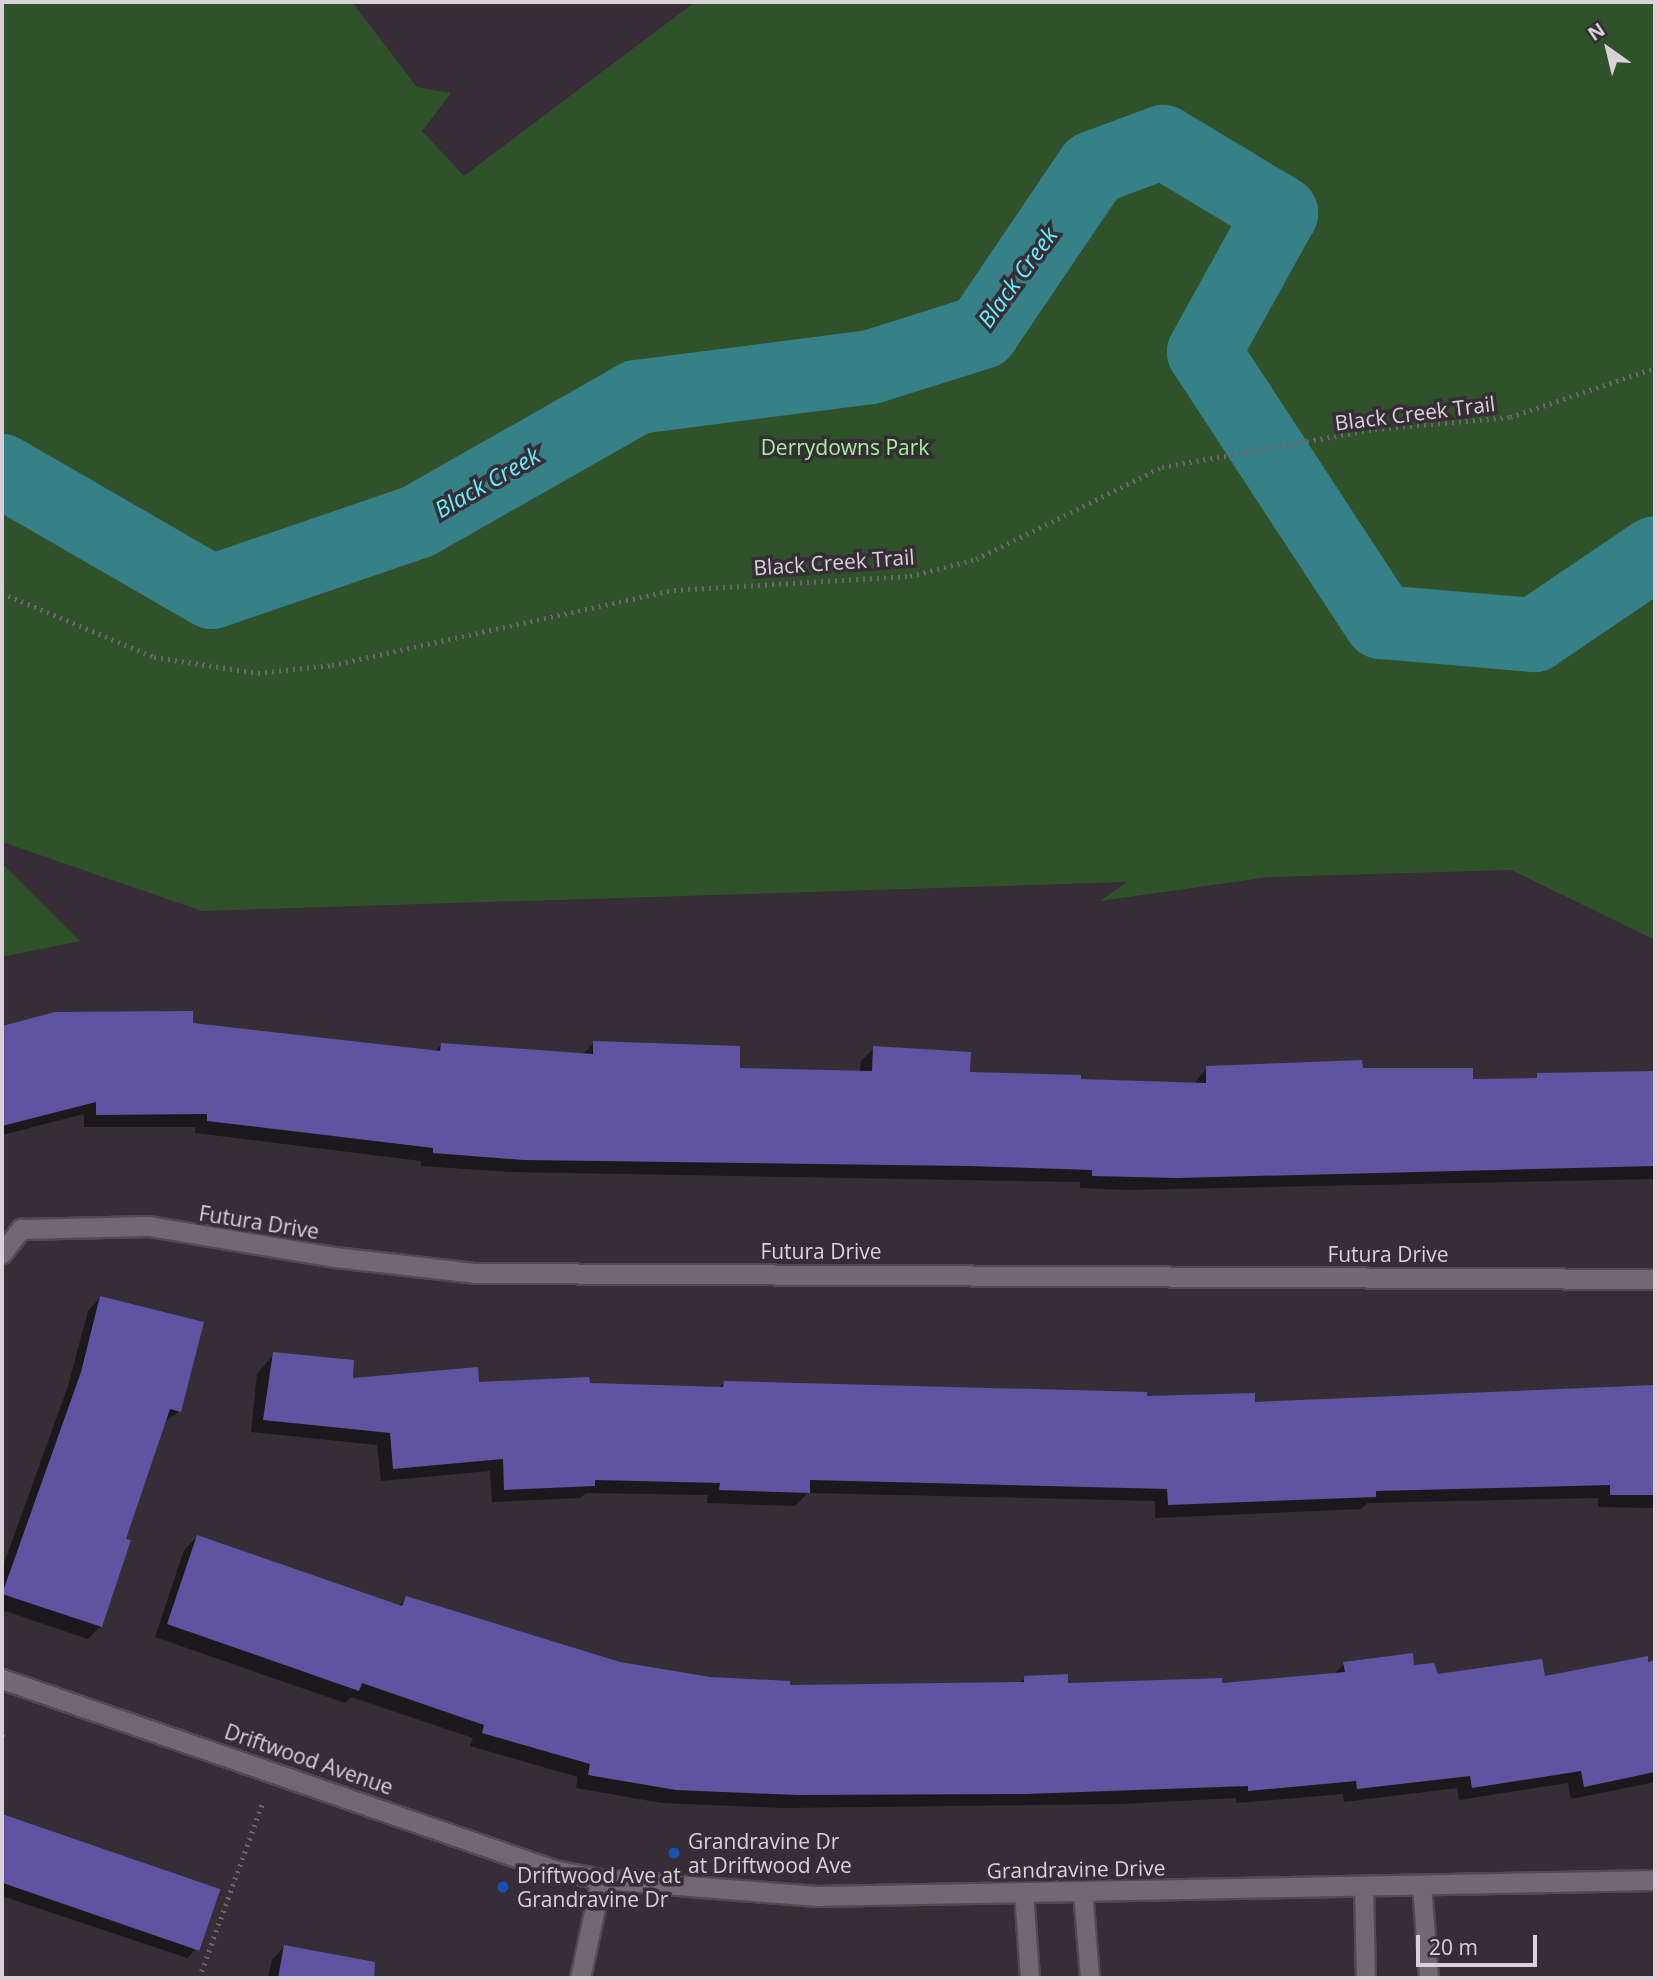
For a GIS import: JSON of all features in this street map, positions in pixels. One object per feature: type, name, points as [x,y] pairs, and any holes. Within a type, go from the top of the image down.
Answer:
[{"type":"street","name":"Futura Drive","points":[[2,1253],[21,1229],[149,1226],[335,1257],[476,1273],[1655,1279]]},
{"type":"street","name":"Driftwood Avenue","points":[[2,1679],[274,1770],[554,1870],[601,1879]]},
{"type":"street","name":"Grandravine Drive","points":[[601,1879],[816,1896],[1655,1880]]},
{"type":"street","points":[[579,1978],[601,1879]]},
{"type":"lane","points":[[1422,1885],[1429,1978]]},
{"type":"lane","points":[[1364,1886],[1366,1978]]},
{"type":"lane","points":[[1083,1891],[1090,1978]]},
{"type":"lane","points":[[1024,1892],[1030,1978]]},
{"type":"path","name":"Black Creek Trail","points":[[2,593],[154,657],[258,673],[320,666],[674,590],[910,576],[975,559],[1162,467],[1245,455],[1375,429],[1510,417],[1655,368]]},
{"type":"path","points":[[199,1978],[274,1770]]},
{"type":"green space","name":"Derrydowns Park","points":[[2,2],[352,2],[417,87],[451,93],[422,131],[464,176],[695,2],[1655,2],[1655,940],[1511,870],[1269,877],[1100,901],[1127,882],[202,911],[2,842]]},
{"type":"green space","points":[[2,863],[80,941],[2,957]]},
{"type":"building","points":[[193,1011],[193,1023],[440,1051],[441,1043],[593,1054],[593,1041],[740,1046],[740,1068],[872,1071],[873,1046],[971,1052],[970,1072],[1081,1075],[1081,1079],[1206,1083],[1206,1066],[1362,1060],[1363,1068],[1473,1068],[1473,1079],[1537,1078],[1537,1073],[1655,1071],[1655,1166],[1177,1178],[1092,1176],[1092,1170],[968,1166],[524,1160],[433,1153],[433,1148],[207,1121],[207,1114],[96,1115],[96,1102],[2,1126],[2,1026],[55,1012]]},
{"type":"building","points":[[100,1296],[204,1322],[181,1412],[170,1409],[126,1539],[131,1540],[102,1627],[2,1594],[81,1372]]},
{"type":"building","points":[[273,1352],[354,1360],[353,1378],[478,1367],[479,1382],[589,1377],[590,1383],[723,1387],[724,1381],[1147,1392],[1147,1396],[1255,1393],[1255,1402],[1655,1385],[1655,1495],[1610,1495],[1610,1485],[1376,1491],[1376,1497],[1168,1505],[1167,1489],[810,1480],[810,1493],[719,1490],[720,1483],[595,1480],[595,1486],[504,1490],[503,1459],[393,1469],[390,1433],[263,1420]]},
{"type":"building","points":[[197,1535],[402,1606],[406,1596],[620,1662],[711,1677],[790,1681],[790,1685],[1024,1682],[1024,1676],[1068,1674],[1068,1683],[1222,1678],[1222,1683],[1345,1672],[1343,1662],[1413,1653],[1414,1665],[1434,1663],[1438,1674],[1542,1659],[1545,1676],[1648,1656],[1648,1662],[1655,1660],[1655,1772],[1584,1787],[1581,1771],[1472,1788],[1470,1776],[1357,1789],[1356,1781],[1248,1791],[1248,1786],[1026,1794],[797,1795],[676,1790],[588,1775],[590,1764],[482,1733],[484,1725],[362,1683],[359,1691],[167,1624]]},
{"type":"building","points":[[2,1814],[220,1889],[199,1951],[2,1883]]},
{"type":"building","points":[[284,1945],[375,1962],[374,1978],[278,1978]]},
{"type":"waterway","name":"Black Creek","points":[[2,471],[212,592],[417,522],[637,397],[871,367],[982,332],[1093,168],[1163,142],[1281,213],[1204,352],[1381,622],[1534,635],[1655,553]]},
{"type":"place","name":"Grandravine Dr at Driftwood Ave","points":[[674,1853]]},
{"type":"place","name":"Driftwood Ave at Grandravine Dr","points":[[503,1887]]}]
